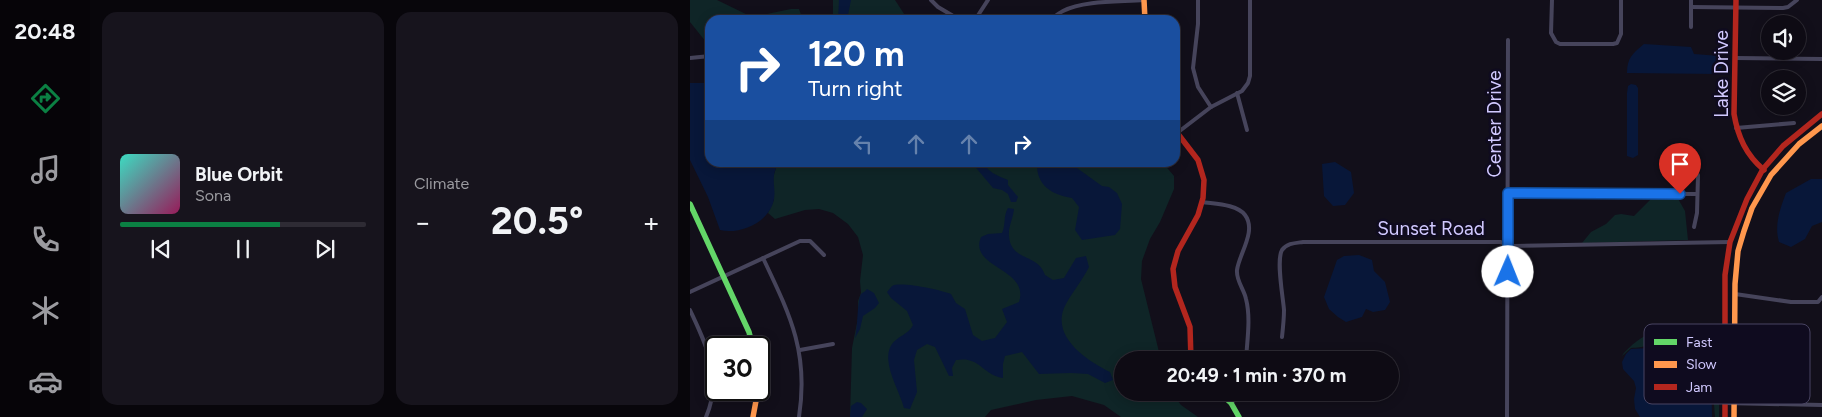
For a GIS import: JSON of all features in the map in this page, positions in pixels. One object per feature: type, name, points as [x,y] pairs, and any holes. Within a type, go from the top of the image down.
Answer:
[{"type":"street","points":[[930,0],[952,15]]},
{"type":"street","points":[[978,15],[988,0]]},
{"type":"street","points":[[1057,15],[1088,2],[1145,0],[1145,15]]},
{"type":"street","points":[[1198,0],[1198,24],[1193,68],[1198,86],[1211,107]]},
{"type":"street","points":[[1180,129],[1211,107],[1245,87],[1250,76],[1250,0]]},
{"type":"street","points":[[1552,0],[1553,39],[1560,44],[1613,44],[1617,43],[1621,34],[1621,0]]},
{"type":"street","points":[[1691,0],[1691,27]]},
{"type":"street","name":"Lake Drive","points":[[1736,0],[1736,128],[1743,149],[1763,169],[1771,174]]},
{"type":"street","points":[[1691,7],[1783,8],[1788,7],[1797,0]]},
{"type":"street","name":"Center Drive","points":[[1507,417],[1508,40]]},
{"type":"street","points":[[690,58],[705,56]]},
{"type":"street","points":[[1736,58],[1822,59]]},
{"type":"street","points":[[1237,93],[1247,130]]},
{"type":"street","points":[[1726,324],[1726,275],[1730,242],[1747,199],[1763,169],[1784,146],[1822,114]]},
{"type":"street","points":[[1736,128],[1794,123]]},
{"type":"street","points":[[1735,324],[1738,251],[1752,208],[1771,174],[1799,144],[1822,126]]},
{"type":"street","points":[[1180,138],[1200,165],[1204,179],[1202,202],[1196,221],[1175,258],[1173,275],[1177,293],[1189,324],[1192,351]]},
{"type":"street","points":[[1694,227],[1697,213],[1698,175]]},
{"type":"street","points":[[1508,193],[1697,194]]},
{"type":"street","points":[[1202,202],[1240,211],[1245,214],[1248,222],[1248,237],[1241,253],[1237,273],[1248,308],[1246,351]]},
{"type":"street","points":[[690,204],[750,336]]},
{"type":"street","points":[[690,292],[805,241],[813,244],[824,255]]},
{"type":"street","name":"Sunset Road","points":[[1282,338],[1284,310],[1280,265],[1281,254],[1283,249],[1291,244],[1303,242],[1500,242],[1514,246],[1730,242]]},
{"type":"street","points":[[763,258],[793,324],[800,350],[802,389],[799,417]]},
{"type":"street","points":[[1735,294],[1791,302],[1818,302],[1822,298]]},
{"type":"street","points":[[690,310],[713,366],[712,398],[706,417]]},
{"type":"street","points":[[800,350],[833,344]]},
{"type":"street","points":[[753,417],[756,401]]},
{"type":"street","points":[[1231,403],[1239,417]]},
{"type":"street","points":[[1725,417],[1725,404],[1822,405]]},
{"type":"street","points":[[1734,404],[1734,417]]},
{"type":"green space","points":[[690,0],[717,0],[748,15],[705,15],[705,41],[690,22]]},
{"type":"green space","points":[[833,0],[895,0],[905,15],[833,15]]},
{"type":"green space","points":[[791,9],[799,9],[801,15],[762,15]]},
{"type":"green space","points":[[775,167],[1166,167],[1174,176],[1174,189],[1160,222],[1150,239],[1142,261],[1141,279],[1159,351],[1114,351],[1114,401],[1178,401],[1198,417],[1121,417],[1104,405],[1072,396],[1036,400],[991,410],[985,417],[850,417],[852,348],[858,318],[858,301],[861,293],[860,281],[863,255],[858,237],[848,224],[833,213],[819,209],[805,210],[775,219],[768,213],[774,200],[773,177],[776,168]]},
{"type":"green space","points":[[1654,196],[1677,197],[1685,211],[1688,240],[1582,243],[1591,232],[1606,224],[1615,215],[1634,216]]},
{"type":"green space","points":[[1643,337],[1644,347],[1631,348],[1622,356],[1624,352]]},
{"type":"green space","points":[[1714,404],[1719,404],[1719,417],[1715,417]]},
{"type":"water","points":[[839,0],[851,0],[848,15],[838,15]]},
{"type":"water","points":[[1644,44],[1691,47],[1694,54],[1720,56],[1722,66],[1719,74],[1627,73],[1631,56]]},
{"type":"water","points":[[690,83],[705,83],[705,167],[776,168],[774,199],[767,214],[753,225],[745,228],[728,231],[720,230],[708,197],[690,160]]},
{"type":"water","points":[[1631,84],[1636,85],[1638,88],[1638,155],[1633,158],[1627,156],[1627,93],[1628,86]]},
{"type":"water","points":[[1335,162],[1351,172],[1354,193],[1345,205],[1333,206],[1324,196],[1322,164]]},
{"type":"water","points":[[975,167],[986,167],[1008,180],[1008,185],[1018,197],[1016,202],[1011,202],[1008,194],[1002,190],[993,188]]},
{"type":"water","points":[[1037,167],[1076,167],[1102,186],[1109,187],[1117,193],[1122,204],[1120,229],[1115,235],[1082,240],[1075,230],[1079,207],[1072,198],[1065,197],[1047,188],[1042,183]]},
{"type":"water","points":[[1811,179],[1822,179],[1822,222],[1812,226],[1805,239],[1791,247],[1779,242],[1777,223],[1780,211],[1786,193]]},
{"type":"water","points":[[1008,208],[1014,209],[1009,236],[1014,250],[1037,263],[1045,275],[1053,280],[1064,278],[1076,258],[1086,256],[1089,267],[1064,308],[1063,329],[1067,339],[1074,347],[1092,362],[1110,372],[1113,380],[1105,383],[1088,374],[1039,374],[1022,352],[1005,356],[1003,378],[997,377],[977,364],[965,360],[956,360],[952,368],[953,376],[949,376],[935,347],[927,344],[917,350],[914,360],[917,392],[910,409],[904,408],[889,367],[888,359],[889,351],[894,341],[909,331],[913,325],[907,311],[891,298],[887,292],[892,286],[912,285],[951,294],[956,303],[965,309],[973,335],[982,341],[995,338],[1007,322],[1002,309],[1019,302],[1020,291],[1016,282],[990,262],[983,255],[979,247],[981,237],[988,234],[1002,233]]},
{"type":"water","points":[[1359,255],[1372,260],[1374,271],[1385,282],[1390,302],[1385,310],[1373,312],[1366,309],[1362,317],[1346,322],[1329,309],[1324,297],[1337,260],[1344,256]]},
{"type":"water","points":[[867,289],[874,293],[879,303],[863,316],[860,329],[855,338],[860,297]]},
{"type":"water","points":[[1644,348],[1644,404],[1712,404],[1712,417],[1640,417],[1635,409],[1636,388],[1634,381],[1623,369],[1622,362],[1631,349]]},
{"type":"water","points":[[857,402],[867,409],[862,417],[850,417],[851,406]]},
{"type":"traffic: fast","points":[[690,204],[750,336]]},
{"type":"traffic: fast","points":[[1229,401],[1239,417]]},
{"type":"traffic: slow","points":[[1144,0],[1145,15]]},
{"type":"traffic: slow","points":[[1735,324],[1735,284],[1738,251],[1752,208],[1771,175],[1799,144],[1822,126]]},
{"type":"traffic: slow","points":[[753,417],[756,401]]},
{"type":"traffic: slow","points":[[1734,404],[1734,417]]},
{"type":"traffic: jam","points":[[1736,0],[1734,114],[1744,145],[1752,158],[1764,170]]},
{"type":"traffic: jam","points":[[1725,324],[1725,275],[1730,242],[1747,199],[1763,169],[1783,146],[1822,114]]},
{"type":"traffic: jam","points":[[1180,137],[1198,160],[1204,180],[1203,198],[1198,215],[1178,251],[1173,269],[1175,287],[1190,327],[1191,351]]},
{"type":"traffic: jam","points":[[1725,404],[1725,417]]},
{"type":"route","points":[[1508,272],[1508,193],[1680,194]]}]
